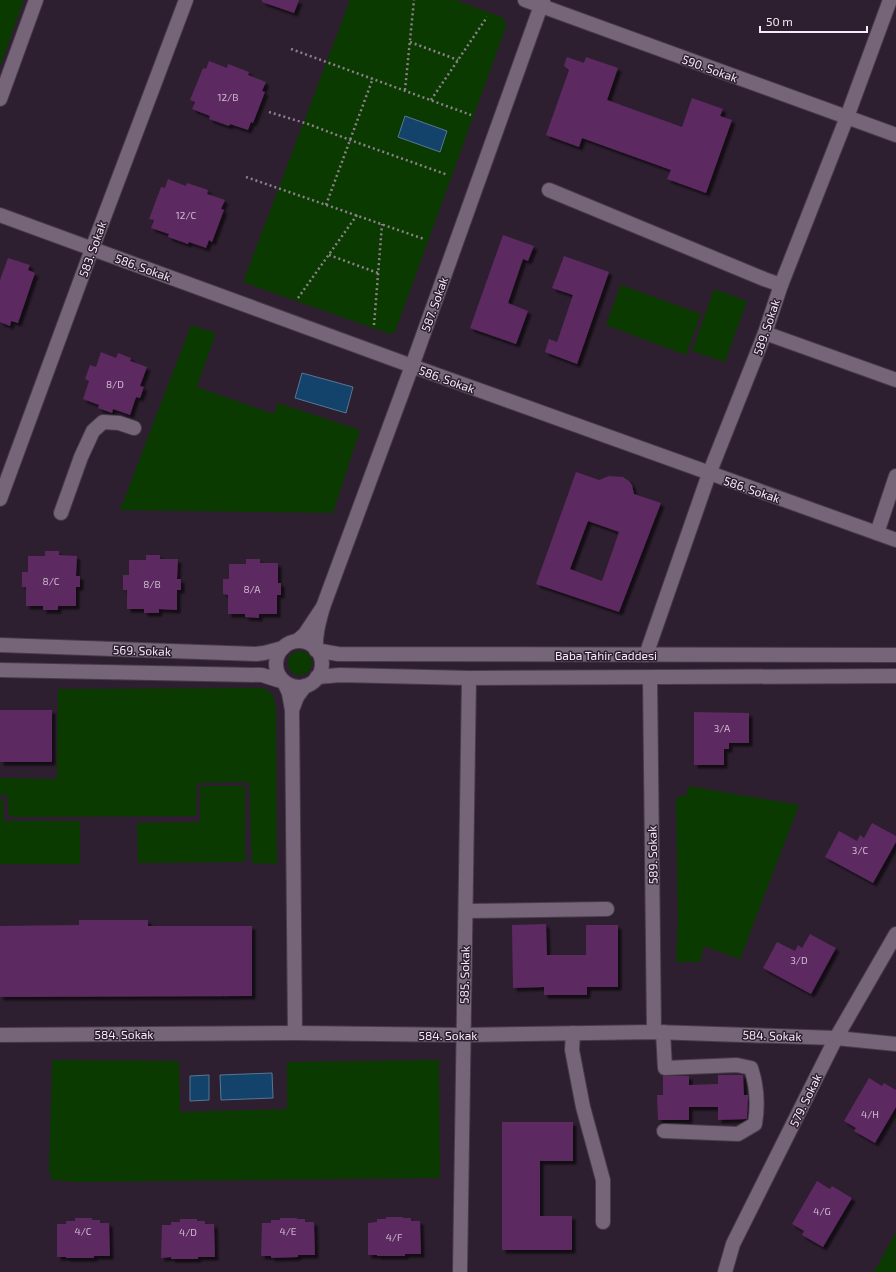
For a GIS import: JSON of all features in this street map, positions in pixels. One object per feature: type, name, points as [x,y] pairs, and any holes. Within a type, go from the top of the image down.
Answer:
[{"type":"street","points":[[0,99],[36,0]]},
{"type":"street","name":"583. Sokak","points":[[0,499],[186,0]]},
{"type":"street","name":"590. Sokak","points":[[525,0],[542,3],[896,135]]},
{"type":"street","name":"589. Sokak","points":[[646,655],[709,474],[765,333],[781,285],[847,117],[890,0]]},
{"type":"street","name":"587. Sokak","points":[[323,607],[412,366],[542,3]]},
{"type":"street","points":[[549,190],[781,285]]},
{"type":"street","name":"586. Sokak","points":[[0,215],[709,474],[896,540]]},
{"type":"street","points":[[765,333],[896,380]]},
{"type":"street","points":[[61,513],[81,457],[93,431],[103,422],[119,423],[134,428]]},
{"type":"street","points":[[877,533],[896,476]]},
{"type":"street","points":[[297,641],[305,634],[323,607]]},
{"type":"street","points":[[316,650],[318,628],[323,607]]},
{"type":"street","points":[[292,710],[297,697],[306,686],[317,677],[321,663],[320,656],[311,645],[297,641],[289,643],[283,648],[278,653],[276,661],[276,669],[289,693],[292,710],[295,1033]]},
{"type":"street","name":"569. Sokak","points":[[0,645],[256,654],[283,648]]},
{"type":"street","name":"Baba Tahir Caddesi","points":[[316,650],[338,654],[896,655]]},
{"type":"street","points":[[0,670],[262,675],[298,687],[306,686]]},
{"type":"street","name":"Baba Tahir Caddesi","points":[[317,677],[340,675],[469,678],[896,676]]},
{"type":"street","name":"585. Sokak","points":[[460,1272],[469,678]]},
{"type":"street","name":"589. Sokak","points":[[650,678],[658,1032],[665,1068],[738,1065],[751,1068],[755,1080],[757,1110],[755,1124],[738,1134],[664,1131]]},
{"type":"street","points":[[466,911],[607,908]]},
{"type":"street","name":"579. Sokak","points":[[726,1272],[733,1244],[836,1038],[896,934]]},
{"type":"street","name":"584. Sokak","points":[[0,1035],[295,1033],[464,1035],[658,1032],[836,1038],[896,1044]]},
{"type":"street","points":[[573,1033],[572,1050],[583,1107],[603,1180],[603,1222]]},
{"type":"path","points":[[405,90],[414,0]]},
{"type":"path","points":[[431,100],[487,17]]},
{"type":"path","points":[[410,42],[458,60]]},
{"type":"path","points":[[291,49],[471,115]]},
{"type":"path","points":[[326,205],[373,78]]},
{"type":"path","points":[[269,112],[308,124],[448,175]]},
{"type":"path","points":[[246,177],[424,239]]},
{"type":"path","points":[[298,298],[357,216]]},
{"type":"path","points":[[374,325],[382,224]]},
{"type":"path","points":[[329,255],[378,273]]},
{"type":"green space","points":[[0,0],[24,0],[0,67]]},
{"type":"green space","points":[[350,0],[455,0],[504,18],[506,27],[395,332],[390,334],[243,282]]},
{"type":"green space","points":[[621,285],[701,314],[686,355],[606,325]]},
{"type":"green space","points":[[714,289],[747,301],[725,362],[692,351]]},
{"type":"green space","points":[[191,325],[216,333],[197,387],[274,414],[278,403],[360,430],[333,513],[120,510]]},
{"type":"green space","points":[[300,651],[308,655],[312,663],[308,671],[300,675],[292,671],[288,663],[292,655]]},
{"type":"green space","points":[[263,688],[272,694],[276,710],[277,864],[252,863],[249,782],[197,783],[196,816],[9,817],[7,795],[0,795],[0,778],[57,779],[58,689]]},
{"type":"green space","points":[[200,786],[245,786],[245,862],[138,863],[137,823],[200,822]]},
{"type":"green space","points":[[689,786],[799,805],[740,959],[704,946],[700,962],[676,962],[678,918],[676,798],[686,795]]},
{"type":"green space","points":[[0,799],[3,799],[4,821],[80,821],[80,864],[0,864]]},
{"type":"green space","points":[[52,1060],[179,1061],[180,1112],[287,1109],[287,1062],[439,1060],[440,1178],[75,1182],[52,1180],[49,1171]]},
{"type":"green space","points":[[896,1232],[896,1272],[874,1272]]},
{"type":"water","points":[[405,116],[447,131],[440,152],[398,137]]},
{"type":"water","points":[[302,373],[353,387],[346,413],[295,398]]},
{"type":"water","points":[[272,1073],[273,1098],[221,1100],[220,1075]]},
{"type":"water","points":[[209,1075],[209,1100],[190,1101],[190,1076]]},
{"type":"building","points":[[262,0],[299,0],[294,13],[262,2]]},
{"type":"building","points":[[567,57],[584,63],[586,57],[618,68],[607,100],[682,127],[692,98],[723,109],[720,116],[732,120],[706,193],[667,179],[671,170],[582,138],[579,147],[546,135],[569,70],[564,66]]},
{"type":"building","points":[[209,61],[227,68],[228,64],[249,72],[248,75],[266,82],[262,91],[265,92],[253,123],[251,122],[248,130],[230,124],[229,126],[209,119],[210,116],[192,109],[195,102],[190,100],[203,68],[206,69]]},
{"type":"building","points":[[168,179],[186,186],[187,183],[208,190],[207,194],[225,200],[221,209],[224,210],[212,242],[209,240],[206,248],[168,237],[169,234],[151,228],[154,220],[149,219],[161,187],[165,188]]},
{"type":"building","points":[[503,235],[534,246],[528,261],[523,259],[508,303],[528,311],[516,344],[470,328]]},
{"type":"building","points":[[564,256],[609,272],[577,364],[545,352],[549,339],[557,342],[573,295],[552,288]]},
{"type":"building","points":[[8,258],[30,265],[28,270],[35,273],[18,323],[11,321],[10,326],[0,322],[0,280]]},
{"type":"building","points":[[101,352],[116,358],[118,353],[131,358],[130,361],[147,367],[140,386],[144,387],[140,398],[136,397],[130,415],[113,409],[112,413],[98,408],[99,405],[83,399],[89,381],[85,379],[90,365],[96,367]]},
{"type":"building","points":[[576,472],[599,480],[609,476],[623,477],[632,485],[634,494],[661,503],[619,612],[536,584]],"holes":[[[588,521],[619,532],[602,581],[570,569]]]},
{"type":"building","points":[[45,551],[59,551],[59,555],[77,556],[76,576],[80,576],[80,587],[76,587],[76,606],[58,606],[58,610],[43,610],[43,606],[26,606],[26,587],[22,587],[22,572],[28,572],[28,556],[45,556]]},
{"type":"building","points":[[146,555],[160,555],[160,559],[178,559],[177,579],[181,579],[181,590],[177,590],[177,610],[159,609],[159,613],[144,613],[144,609],[127,609],[127,590],[123,590],[123,575],[129,575],[129,560],[146,560]]},
{"type":"building","points":[[246,559],[260,559],[260,563],[278,563],[278,583],[281,583],[281,595],[277,595],[277,614],[259,614],[259,618],[245,617],[245,614],[228,614],[228,595],[223,594],[223,579],[229,579],[229,564],[246,564]]},
{"type":"building","points":[[0,710],[52,710],[52,762],[0,762]]},
{"type":"building","points":[[694,712],[749,713],[749,743],[729,743],[729,749],[724,749],[724,765],[694,765]]},
{"type":"building","points":[[872,823],[896,836],[896,842],[873,883],[825,857],[839,831],[857,841],[860,835],[864,838]]},
{"type":"building","points":[[79,920],[148,920],[148,926],[252,926],[252,996],[0,997],[0,926],[79,925]]},
{"type":"building","points":[[546,924],[547,955],[586,955],[586,925],[618,925],[618,987],[587,987],[587,995],[544,995],[544,987],[513,988],[512,925]]},
{"type":"building","points":[[810,934],[836,948],[811,994],[763,968],[777,942],[795,951],[798,945],[802,948]]},
{"type":"building","points":[[718,1075],[743,1075],[744,1095],[748,1095],[747,1119],[718,1120],[718,1107],[689,1107],[689,1120],[658,1120],[657,1095],[663,1095],[663,1076],[689,1076],[689,1085],[718,1084]]},
{"type":"building","points":[[869,1078],[882,1086],[884,1083],[896,1090],[896,1107],[875,1143],[854,1131],[856,1128],[844,1121]]},
{"type":"building","points":[[502,1122],[573,1122],[573,1161],[540,1161],[540,1216],[572,1216],[572,1250],[502,1250]]},
{"type":"building","points":[[817,1181],[830,1189],[832,1186],[852,1198],[823,1247],[802,1235],[804,1231],[792,1224]]},
{"type":"building","points":[[386,1217],[403,1217],[411,1218],[411,1221],[420,1221],[421,1254],[405,1254],[405,1256],[368,1255],[368,1223],[377,1222],[377,1219],[386,1219]]},
{"type":"building","points":[[75,1218],[92,1218],[92,1220],[100,1220],[100,1223],[109,1223],[110,1256],[94,1256],[94,1258],[57,1257],[57,1224],[66,1224],[66,1221],[75,1221]]},
{"type":"building","points":[[280,1218],[297,1218],[305,1219],[305,1222],[314,1222],[315,1255],[271,1258],[271,1256],[261,1256],[262,1223],[271,1223],[271,1220],[280,1220]]},
{"type":"building","points":[[180,1219],[197,1219],[197,1221],[205,1221],[205,1224],[214,1224],[215,1257],[198,1257],[198,1259],[171,1259],[171,1257],[161,1258],[162,1225],[171,1225],[171,1222],[180,1222]]}]
